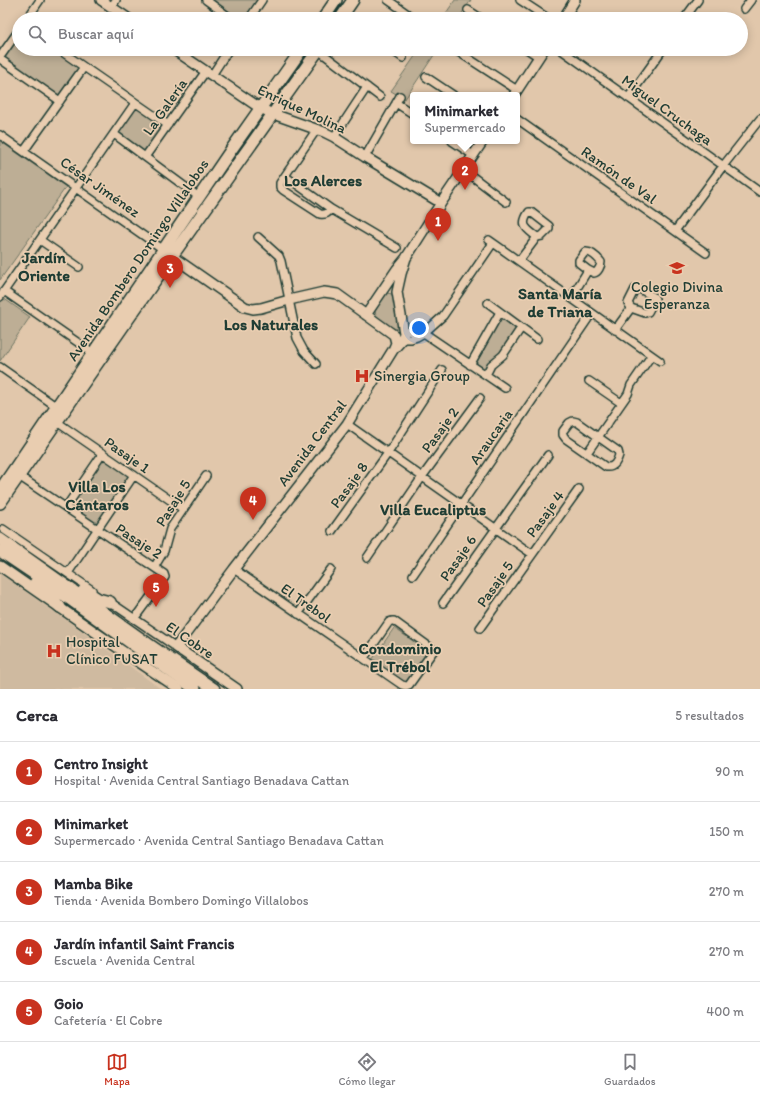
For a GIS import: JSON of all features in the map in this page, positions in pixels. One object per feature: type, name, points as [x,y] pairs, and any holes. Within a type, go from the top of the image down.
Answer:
[{"type":"main road","points":[[328,12],[336,0]]},
{"type":"main road","points":[[346,12],[353,0]]},
{"type":"main road","name":"Avenida Bombero Domingo Villalobos","points":[[0,503],[57,422],[168,253],[199,197],[297,56]]},
{"type":"main road","name":"Avenida Bombero Domingo Villalobos","points":[[0,490],[93,353],[273,114],[314,56]]},
{"type":"main road","points":[[1,534],[182,682]]},
{"type":"main road","points":[[0,551],[182,682],[194,686],[214,689]]},
{"type":"main road","points":[[11,559],[19,571],[46,591],[60,607]]},
{"type":"main road","points":[[42,569],[54,572],[98,599],[110,602]]},
{"type":"street","points":[[32,12],[40,0]]},
{"type":"street","points":[[101,0],[114,3],[122,12]]},
{"type":"street","points":[[206,0],[222,12]]},
{"type":"street","points":[[254,12],[262,0]]},
{"type":"street","points":[[388,0],[405,12]]},
{"type":"street","points":[[520,0],[538,12]]},
{"type":"street","points":[[567,12],[575,0]]},
{"type":"street","points":[[689,12],[698,0]]},
{"type":"street","points":[[744,9],[751,0]]},
{"type":"street","points":[[12,40],[0,58],[60,101]]},
{"type":"street","points":[[68,56],[168,125]]},
{"type":"street","name":"Enrique Molina","points":[[184,56],[260,108],[317,129],[334,137],[441,203]]},
{"type":"street","name":"La Galería","points":[[145,157],[168,125],[223,56]]},
{"type":"street","points":[[326,56],[380,97]]},
{"type":"street","points":[[464,56],[515,92],[539,56]]},
{"type":"street","name":"Miguel Cruchaga","points":[[570,56],[760,192]]},
{"type":"street","points":[[628,98],[658,56]]},
{"type":"street","points":[[24,151],[84,67]]},
{"type":"street","points":[[426,77],[448,92]]},
{"type":"street","points":[[334,137],[367,87]]},
{"type":"street","points":[[365,157],[400,96]]},
{"type":"street","name":"La Galería","points":[[2,294],[135,103]]},
{"type":"street","points":[[396,103],[410,112]]},
{"type":"street","points":[[675,231],[722,166],[760,118]]},
{"type":"street","name":"Ramón de Val","points":[[520,121],[706,253]]},
{"type":"street","points":[[317,129],[280,183],[280,187],[320,214],[328,214],[332,209]]},
{"type":"street","points":[[114,134],[199,197]]},
{"type":"street","name":"César Jiménez","points":[[0,135],[245,307],[253,309],[262,308],[289,300],[324,292],[331,292],[337,294],[394,335],[403,335]]},
{"type":"street","points":[[456,144],[473,155]]},
{"type":"street","points":[[366,315],[406,258],[481,144]]},
{"type":"street","points":[[464,170],[506,202]]},
{"type":"street","points":[[285,176],[332,209],[397,248]]},
{"type":"street","points":[[258,237],[279,256],[297,338],[304,351],[316,364]]},
{"type":"street","points":[[519,261],[537,237]]},
{"type":"street","points":[[40,240],[79,267]]},
{"type":"street","points":[[406,258],[397,292],[403,335],[411,339],[424,334],[443,316],[491,242],[660,361]]},
{"type":"street","points":[[572,298],[588,270]]},
{"type":"street","points":[[385,287],[390,287],[397,292]]},
{"type":"street","points":[[2,294],[93,353]]},
{"type":"street","points":[[488,302],[537,339]]},
{"type":"street","points":[[616,330],[631,308]]},
{"type":"street","points":[[470,365],[500,312]]},
{"type":"street","name":"Araucaria","points":[[412,575],[592,313]]},
{"type":"street","points":[[486,375],[491,365],[503,355],[521,328]]},
{"type":"street","points":[[424,334],[505,388]]},
{"type":"street","points":[[394,335],[396,343],[394,350]]},
{"type":"street","name":"Avenida Central","points":[[176,647],[346,424],[403,335]]},
{"type":"street","points":[[587,453],[628,394],[631,385],[651,356]]},
{"type":"street","points":[[0,367],[57,407]]},
{"type":"street","points":[[388,453],[442,370]]},
{"type":"street","points":[[589,381],[621,403]]},
{"type":"street","name":"Pasaje 2","points":[[367,558],[422,477],[480,398]]},
{"type":"street","name":"Pasaje 1","points":[[57,422],[183,509]]},
{"type":"street","points":[[569,422],[577,422],[618,451],[620,455],[614,466],[610,468],[606,467],[587,453],[566,439],[563,435],[563,431],[569,422]]},
{"type":"street","points":[[346,424],[532,554]]},
{"type":"street","points":[[66,507],[102,453]]},
{"type":"street","name":"Pasaje 8","points":[[332,531],[388,453]]},
{"type":"street","name":"Pasaje 6","points":[[443,603],[548,455]]},
{"type":"street","points":[[68,573],[134,475]]},
{"type":"street","name":"Pasaje 2","points":[[19,476],[164,573],[165,577],[134,619]]},
{"type":"street","name":"Pasaje 5","points":[[155,566],[164,551],[169,530],[206,476]]},
{"type":"street","name":"Pasaje 4","points":[[532,554],[579,489]]},
{"type":"street","name":"El Cobre","points":[[1,534],[68,573],[237,689]]},
{"type":"street","name":"Pasaje 5","points":[[480,628],[532,554]]},
{"type":"street","points":[[0,566],[121,650],[182,682]]},
{"type":"street","name":"El Trebol","points":[[234,569],[402,685],[409,685],[434,650],[392,621],[389,622],[364,658]]},
{"type":"street","points":[[298,614],[331,569]]},
{"type":"shaded area","points":[[210,0],[260,0],[251,12],[227,12]]},
{"type":"shaded area","points":[[455,0],[471,0],[463,12],[447,12]]},
{"type":"shaded area","points":[[12,47],[12,56],[64,56],[80,67],[58,96],[4,58]]},
{"type":"shaded area","points":[[415,56],[433,56],[405,99],[391,91]]},
{"type":"shaded area","points":[[136,106],[165,126],[145,154],[117,133]]},
{"type":"shaded area","points":[[0,141],[66,187],[0,280]]},
{"type":"shaded area","points":[[387,293],[392,294],[395,301],[398,317],[396,329],[386,325],[380,320],[375,311]]},
{"type":"shaded area","points":[[3,298],[30,317],[0,361],[0,302]]},
{"type":"shaded area","points":[[502,317],[517,329],[501,353],[491,360],[484,370],[476,364]]},
{"type":"shaded area","points":[[102,455],[132,476],[98,526],[68,505]]},
{"type":"shaded area","name":"Hospital Clínico FUSAT","points":[[0,574],[66,620],[161,689],[0,689]]},
{"type":"shaded area","points":[[394,628],[429,652],[407,683],[372,660]]},
{"type":"place","name":"Minimarket","points":[[465,190]]},
{"type":"place","name":"Centro Insight","points":[[438,241]]},
{"type":"place","name":"Colegio Divina Esperanza","points":[[677,268]]},
{"type":"place","name":"Mamba Bike","points":[[170,288]]},
{"type":"place","name":"Sinergia Group","points":[[362,376]]},
{"type":"place","name":"Jardín infantil Saint Francis","points":[[253,520]]},
{"type":"place","name":"Goio","points":[[156,607]]},
{"type":"place","name":"Hospital Clínico FUSAT","points":[[54,651]]},
{"type":"district","name":"Los Alerces","points":[[323,180]]},
{"type":"district","name":"Jardín Oriente","points":[[44,266]]},
{"type":"district","name":"Santa María de Triana","points":[[560,302]]},
{"type":"district","name":"Los Naturales","points":[[271,324]]},
{"type":"district","name":"Villa Los Cántaros","points":[[97,495]]},
{"type":"district","name":"Villa Eucaliptus","points":[[433,509]]},
{"type":"district","name":"Condominio El Trébol","points":[[400,657]]}]
